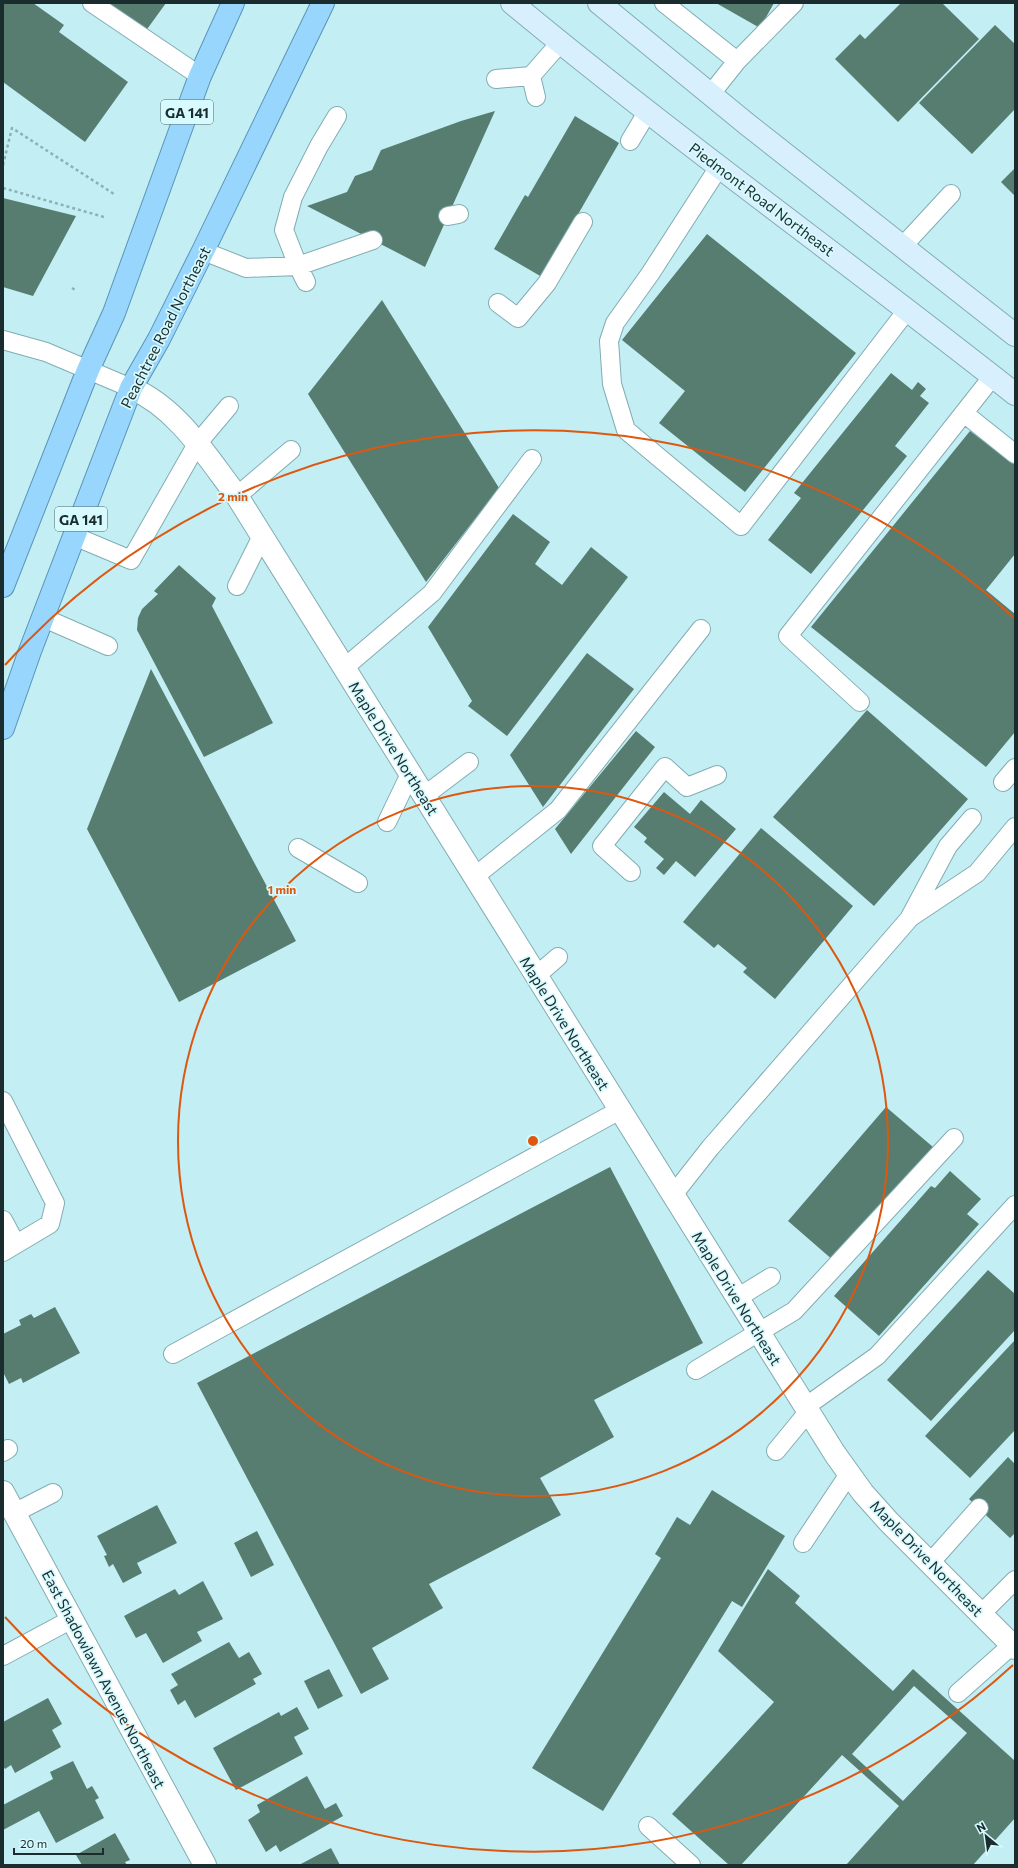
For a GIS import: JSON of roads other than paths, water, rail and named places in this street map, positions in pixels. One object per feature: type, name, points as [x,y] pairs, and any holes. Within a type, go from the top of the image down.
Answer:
[{"type":"highway","name":"GA 141","points":[[3,586],[88,370],[114,313],[200,76],[233,3]]},
{"type":"highway","name":"Peachtree Road Northeast","points":[[3,728],[74,536],[131,388],[159,339],[203,252],[323,3]]},
{"type":"main road","name":"Piedmont Road Northeast","points":[[512,3],[560,43],[719,167],[908,309],[1015,394]]},
{"type":"main road","points":[[599,3],[710,94],[1015,335]]},
{"type":"street","name":"Maple Drive Northeast","points":[[131,388],[147,395],[174,417],[237,496],[758,1332],[849,1474],[863,1493],[889,1522],[1014,1647]]},
{"type":"street","name":"East Shadowlawn Avenue Northeast","points":[[3,1492],[205,1865]]},
{"type":"lane","points":[[92,3],[200,76]]},
{"type":"lane","points":[[664,3],[737,61]]},
{"type":"lane","points":[[710,94],[737,61],[794,3]]},
{"type":"lane","points":[[496,79],[531,76],[560,43]]},
{"type":"lane","points":[[531,76],[536,97]]},
{"type":"lane","points":[[630,141],[648,111]]},
{"type":"lane","points":[[306,282],[284,230],[291,204],[319,146],[337,116]]},
{"type":"lane","points":[[719,167],[650,274],[615,323],[609,341],[612,384],[626,430],[741,526],[908,309]]},
{"type":"lane","points":[[902,247],[951,194]]},
{"type":"lane","points":[[498,303],[518,318],[547,283],[583,222]]},
{"type":"lane","points":[[203,252],[246,268],[298,266],[373,240]]},
{"type":"lane","points":[[3,340],[46,352],[131,388]]},
{"type":"lane","points":[[860,702],[788,636],[965,414],[993,376]]},
{"type":"lane","points":[[74,536],[131,560],[197,444],[229,406]]},
{"type":"lane","points":[[965,414],[1015,454]]},
{"type":"lane","points":[[237,496],[291,450]]},
{"type":"lane","points":[[344,668],[432,594],[532,459]]},
{"type":"lane","points":[[237,586],[262,536]]},
{"type":"lane","points":[[44,618],[108,646]]},
{"type":"lane","points":[[474,876],[558,810],[701,629]]},
{"type":"lane","points":[[424,796],[468,762]]},
{"type":"lane","points":[[631,872],[602,846],[665,767],[687,788],[717,775]]},
{"type":"lane","points":[[1003,782],[1015,768]]},
{"type":"lane","points":[[387,822],[410,774]]},
{"type":"lane","points":[[673,1195],[710,1148],[909,919],[948,846],[972,818]]},
{"type":"lane","points":[[909,919],[977,872],[1015,828]]},
{"type":"lane","points":[[298,848],[358,883]]},
{"type":"lane","points":[[536,976],[558,957]]},
{"type":"lane","points":[[3,1101],[55,1203],[50,1224],[10,1248],[3,1220]]},
{"type":"lane","points":[[172,1354],[620,1110]]},
{"type":"lane","points":[[696,1370],[794,1311],[954,1138]]},
{"type":"lane","points":[[776,1451],[807,1409],[877,1356],[1015,1205]]},
{"type":"lane","points":[[737,1298],[771,1278]]},
{"type":"lane","points":[[803,1543],[849,1474]]},
{"type":"lane","points":[[14,1513],[53,1493]]},
{"type":"lane","points":[[930,1563],[979,1508]]},
{"type":"lane","points":[[981,1614],[1015,1580]]},
{"type":"lane","points":[[3,1656],[72,1619]]},
{"type":"lane","points":[[958,1693],[1014,1647]]},
{"type":"lane","points":[[648,1826],[691,1865]]}]
